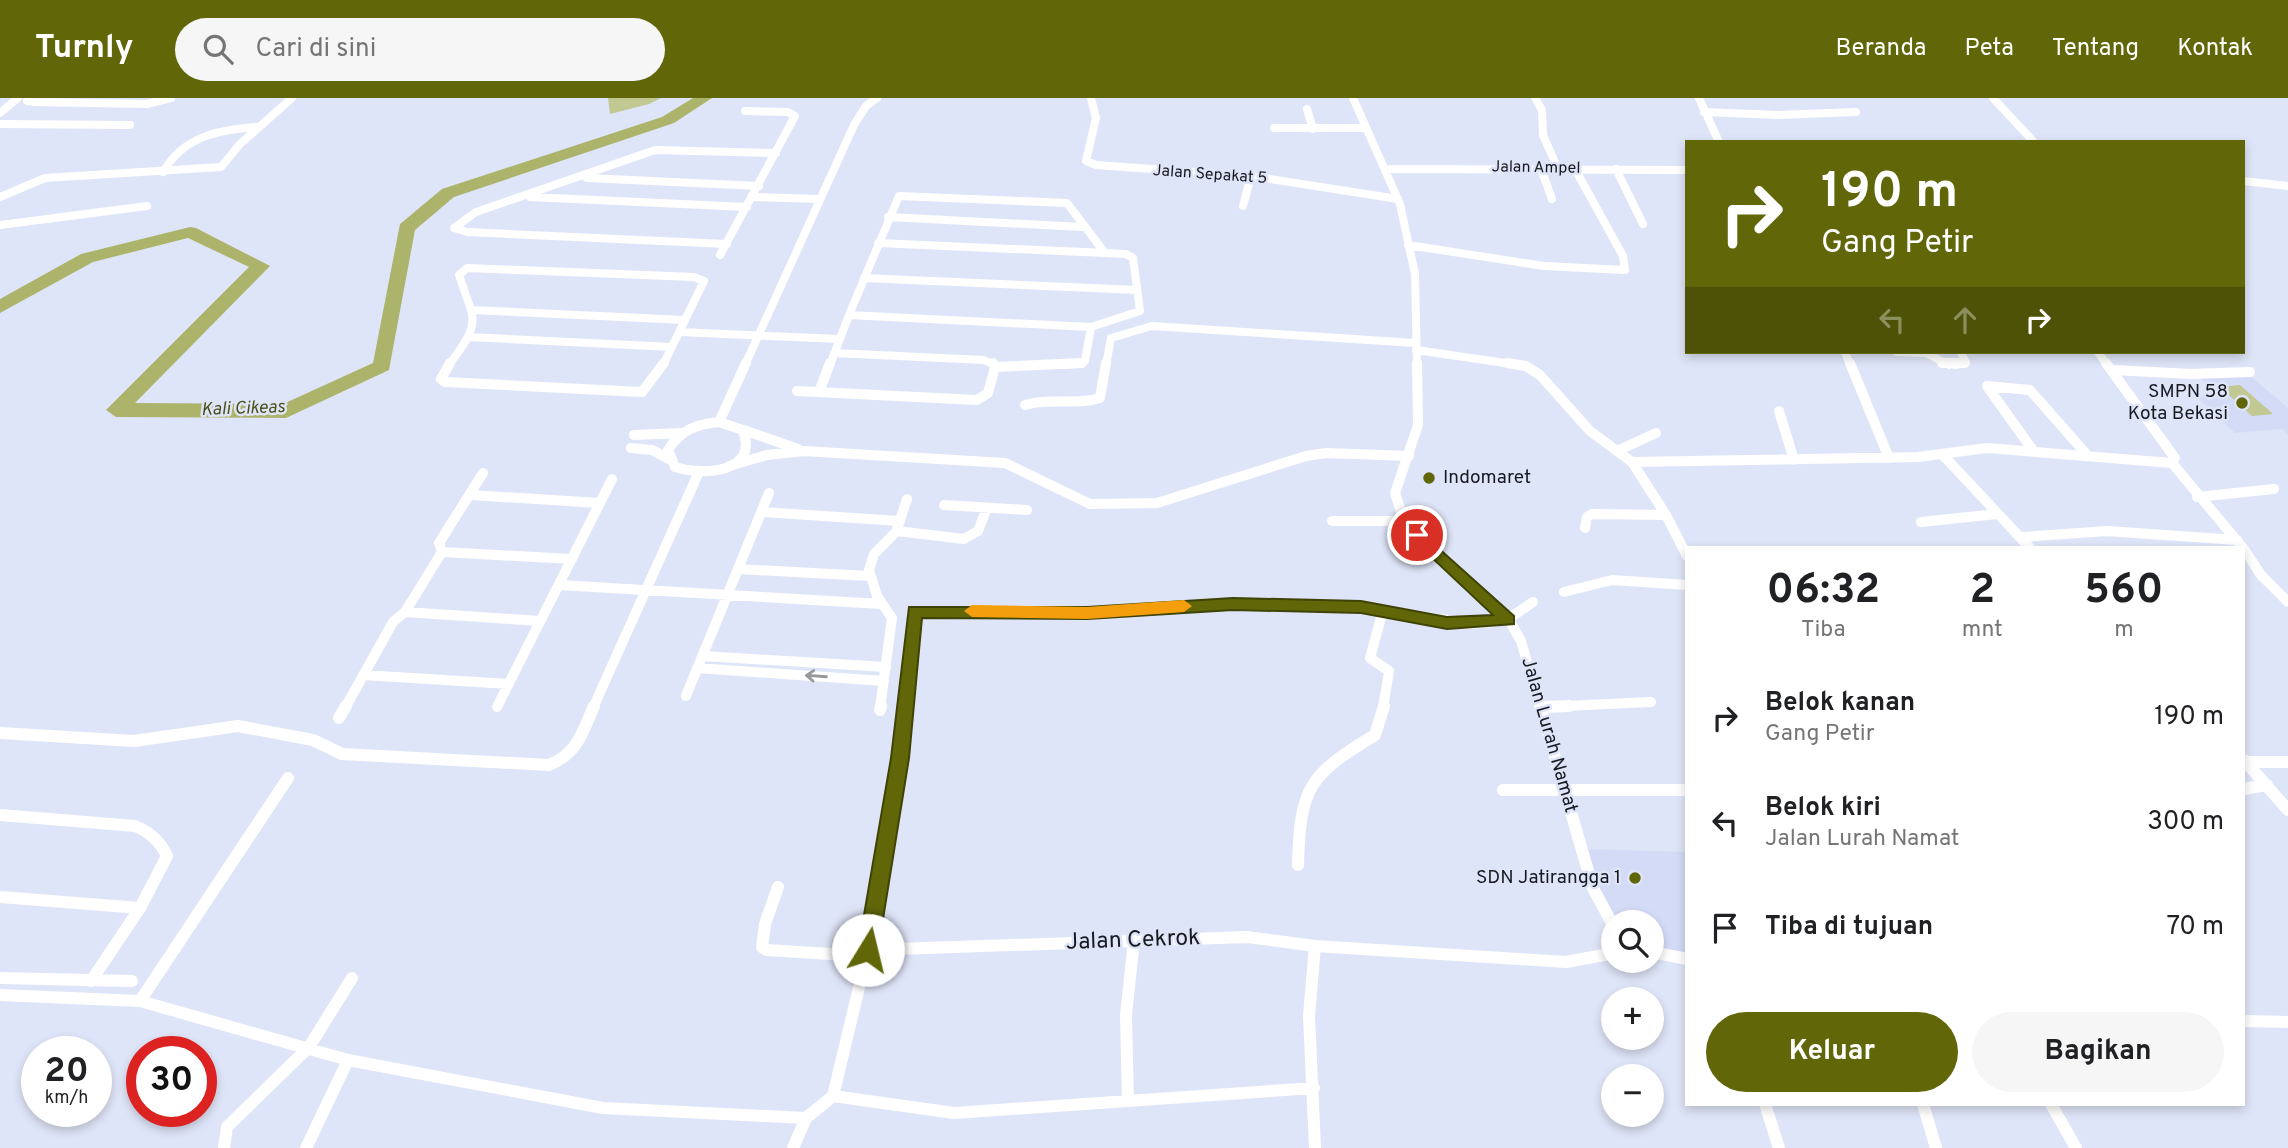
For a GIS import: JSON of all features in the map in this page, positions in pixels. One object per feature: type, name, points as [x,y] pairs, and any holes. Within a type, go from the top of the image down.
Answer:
[{"type":"street","points":[[0,113],[18,98]]},
{"type":"street","points":[[29,98],[27,101],[34,102],[146,104],[184,98]]},
{"type":"street","points":[[0,197],[45,178],[221,167],[257,127],[292,98]]},
{"type":"street","points":[[719,422],[854,125],[866,106],[877,98]]},
{"type":"street","name":"Jalan Sepakat 5","points":[[1091,98],[1096,118],[1086,162],[1109,167],[1251,176],[1398,199]]},
{"type":"street","points":[[1332,522],[1404,521],[1395,492],[1418,425],[1415,274],[1398,199],[1364,128],[1353,98]]},
{"type":"street","points":[[1535,98],[1544,113],[1541,128],[1558,169]]},
{"type":"street","points":[[1699,98],[1718,140]]},
{"type":"street","points":[[1993,98],[2032,140]]},
{"type":"street","points":[[1307,109],[1313,128]]},
{"type":"street","points":[[720,255],[795,116],[793,113],[745,111]]},
{"type":"street","points":[[1704,112],[1779,115],[1856,112]]},
{"type":"street","points":[[0,124],[130,125]]},
{"type":"street","points":[[163,172],[174,152],[194,139],[224,130],[257,127]]},
{"type":"street","points":[[1274,128],[1364,128]]},
{"type":"street","points":[[727,244],[467,232],[454,228],[476,212],[655,150],[776,153]]},
{"type":"street","name":"Jalan Ampel","points":[[1385,169],[1685,170]]},
{"type":"street","points":[[1541,169],[1552,199]]},
{"type":"street","points":[[1408,245],[1544,266],[1625,270],[1623,256],[1574,169]]},
{"type":"street","points":[[1616,169],[1643,224]]},
{"type":"street","points":[[1243,206],[1251,176]]},
{"type":"street","points":[[579,178],[759,186]]},
{"type":"street","points":[[2245,181],[2288,186]]},
{"type":"street","points":[[819,392],[888,216],[895,200],[905,195],[1062,201],[1070,206],[1082,227],[1105,253]]},
{"type":"street","points":[[521,197],[747,207]]},
{"type":"street","points":[[753,197],[820,199]]},
{"type":"street","points":[[0,225],[147,206]]},
{"type":"street","points":[[888,216],[1082,227]]},
{"type":"street","points":[[849,315],[1091,327],[1140,311],[1133,258],[1126,254],[877,243]]},
{"type":"street","points":[[467,268],[702,278],[704,284],[650,386],[639,393],[445,382],[441,379],[443,373],[468,337],[474,319],[471,310],[459,276],[460,271],[467,268]]},
{"type":"street","points":[[864,278],[1138,290]]},
{"type":"street","points":[[471,310],[685,320]]},
{"type":"street","points":[[1025,405],[1045,399],[1092,401],[1100,398],[1111,338],[1152,326],[1416,347],[1526,366],[1541,375],[1590,431],[1632,462],[1666,515],[1685,552]]},
{"type":"street","points":[[995,367],[1081,364],[1086,361],[1091,327]]},
{"type":"street","points":[[679,332],[839,339]]},
{"type":"street","points":[[468,337],[671,347]]},
{"type":"street","points":[[797,391],[977,400],[988,393],[995,367],[992,362],[984,360],[834,353]]},
{"type":"street","points":[[1846,354],[1889,458]]},
{"type":"street","points":[[1927,354],[1937,364],[1945,366],[1966,363],[1962,354]]},
{"type":"street","points":[[2100,354],[2114,370],[2175,458],[2172,463]]},
{"type":"street","points":[[2114,370],[2191,374],[2250,372]]},
{"type":"street","points":[[2032,449],[1985,388],[1987,386],[2030,390],[2087,455]]},
{"type":"street","points":[[1779,411],[1794,460]]},
{"type":"street","points":[[669,459],[668,450],[681,433],[692,427],[719,422],[804,451]]},
{"type":"street","points":[[729,466],[741,458],[747,448],[748,438],[743,430]]},
{"type":"street","points":[[634,435],[681,433]]},
{"type":"street","points":[[1617,450],[1656,433]]},
{"type":"street","points":[[631,447],[652,450],[669,459],[675,467],[698,474],[767,455],[804,451],[1005,463],[1090,504],[1157,503],[1253,471],[1326,453],[1409,456]]},
{"type":"street","points":[[1632,462],[1889,458],[1987,448],[2032,449],[2172,463],[2197,497],[2241,546]]},
{"type":"street","points":[[1942,454],[2028,546]]},
{"type":"street","points":[[442,552],[439,543],[483,473]]},
{"type":"street","points":[[0,733],[134,741],[238,726],[313,740],[342,754],[549,765],[566,758],[578,742],[698,474]]},
{"type":"street","points":[[497,707],[612,479]]},
{"type":"street","points":[[2197,497],[2274,489]]},
{"type":"street","points":[[686,696],[769,493]]},
{"type":"street","points":[[470,495],[600,503]]},
{"type":"street","points":[[880,710],[892,618],[881,604],[869,576],[873,555],[898,526],[907,499]]},
{"type":"street","points":[[944,505],[1027,510]]},
{"type":"street","points":[[761,512],[898,526],[964,538],[979,534],[987,508]]},
{"type":"street","points":[[1585,528],[1587,517],[1592,514],[1666,515]]},
{"type":"street","points":[[1921,522],[1997,514]]},
{"type":"street","name":"Jalan Lurah Namat","points":[[1404,521],[1443,562],[1509,620],[1530,662],[1593,888],[1605,910]]},
{"type":"street","points":[[2022,537],[2107,531],[2241,546]]},
{"type":"street","points":[[442,552],[572,559]]},
{"type":"street","points":[[339,718],[393,622],[405,612],[442,552]]},
{"type":"street","points":[[2245,552],[2261,575],[2288,602]]},
{"type":"street","points":[[738,569],[869,576]]},
{"type":"street","points":[[1564,592],[1612,579],[1685,585]]},
{"type":"street","points":[[559,585],[881,604]]},
{"type":"street","points":[[793,1148],[806,1118],[833,1096],[868,950],[900,758],[915,612],[1082,613],[1233,604],[1383,610],[1447,623],[1509,620],[1532,602]]},
{"type":"street","points":[[1298,865],[1299,832],[1307,791],[1333,760],[1375,735],[1382,716],[1389,675],[1387,668],[1370,658],[1383,610]]},
{"type":"street","points":[[405,612],[540,621]]},
{"type":"street","points":[[703,656],[886,667]]},
{"type":"street","points":[[792,674],[796,662]]},
{"type":"street","points":[[697,668],[884,681]]},
{"type":"street","points":[[363,675],[509,684]]},
{"type":"street","points":[[1543,707],[1651,702]]},
{"type":"street","points":[[2245,761],[2288,762]]},
{"type":"street","points":[[2245,761],[2288,810]]},
{"type":"street","points":[[140,1001],[160,967],[288,778]]},
{"type":"street","points":[[2245,789],[2267,785]]},
{"type":"street","points":[[1503,790],[1685,790]]},
{"type":"street","points":[[0,816],[135,825],[147,829],[167,856],[140,908],[91,981]]},
{"type":"street","name":"Jalan Cekrok","points":[[778,887],[765,924],[762,947],[767,950],[847,955],[868,950],[1247,937],[1315,946],[1542,962],[1566,962],[1601,956]]},
{"type":"street","points":[[0,897],[140,908]]},
{"type":"street","points":[[1128,1101],[1126,1015],[1134,940]]},
{"type":"street","points":[[1315,946],[1309,1016],[1315,1148]]},
{"type":"street","points":[[1664,955],[1685,959]]},
{"type":"street","points":[[0,978],[132,981]]},
{"type":"street","points":[[224,1148],[227,1126],[309,1047],[352,978]]},
{"type":"street","points":[[0,995],[140,1001],[348,1060],[603,1108],[806,1118]]},
{"type":"street","points":[[2245,1021],[2288,1022]]},
{"type":"street","points":[[306,1148],[348,1060]]},
{"type":"street","points":[[833,1096],[954,1113],[1314,1088]]},
{"type":"street","points":[[1766,1106],[1779,1148]]},
{"type":"street","points":[[1924,1106],[1936,1148]]},
{"type":"street","points":[[2052,1106],[2076,1148]]},
{"type":"shaded area","name":"SMPN 58 Kota Bekasi","points":[[2248,374],[2288,408],[2288,434],[2282,429],[2235,433],[2197,397],[2218,395],[2200,378]]},
{"type":"shaded area","points":[[1587,849],[1685,852],[1685,955],[1664,950],[1664,910],[1608,910],[1602,900]]},
{"type":"green space","points":[[608,98],[661,98],[649,104],[610,114]]},
{"type":"green space","points":[[2240,385],[2273,414],[2252,416],[2220,387]]},
{"type":"waterway","name":"Kali Cikeas","points":[[0,307],[87,258],[190,232],[261,266],[116,410],[286,411],[382,366],[406,228],[448,193],[668,120],[704,98]]},
{"type":"slow traffic","points":[[972,611],[1087,613],[1184,606]]},
{"type":"place","name":"SMPN 58 Kota Bekasi","points":[[2242,403]]},
{"type":"place","name":"Indomaret","points":[[1429,478]]},
{"type":"place","name":"SDN Jatirangga 1","points":[[1635,878]]},
{"type":"route","points":[[868,950],[900,758],[915,612],[1087,613],[1233,604],[1361,607],[1447,623],[1509,620],[1443,562],[1417,535]]}]
